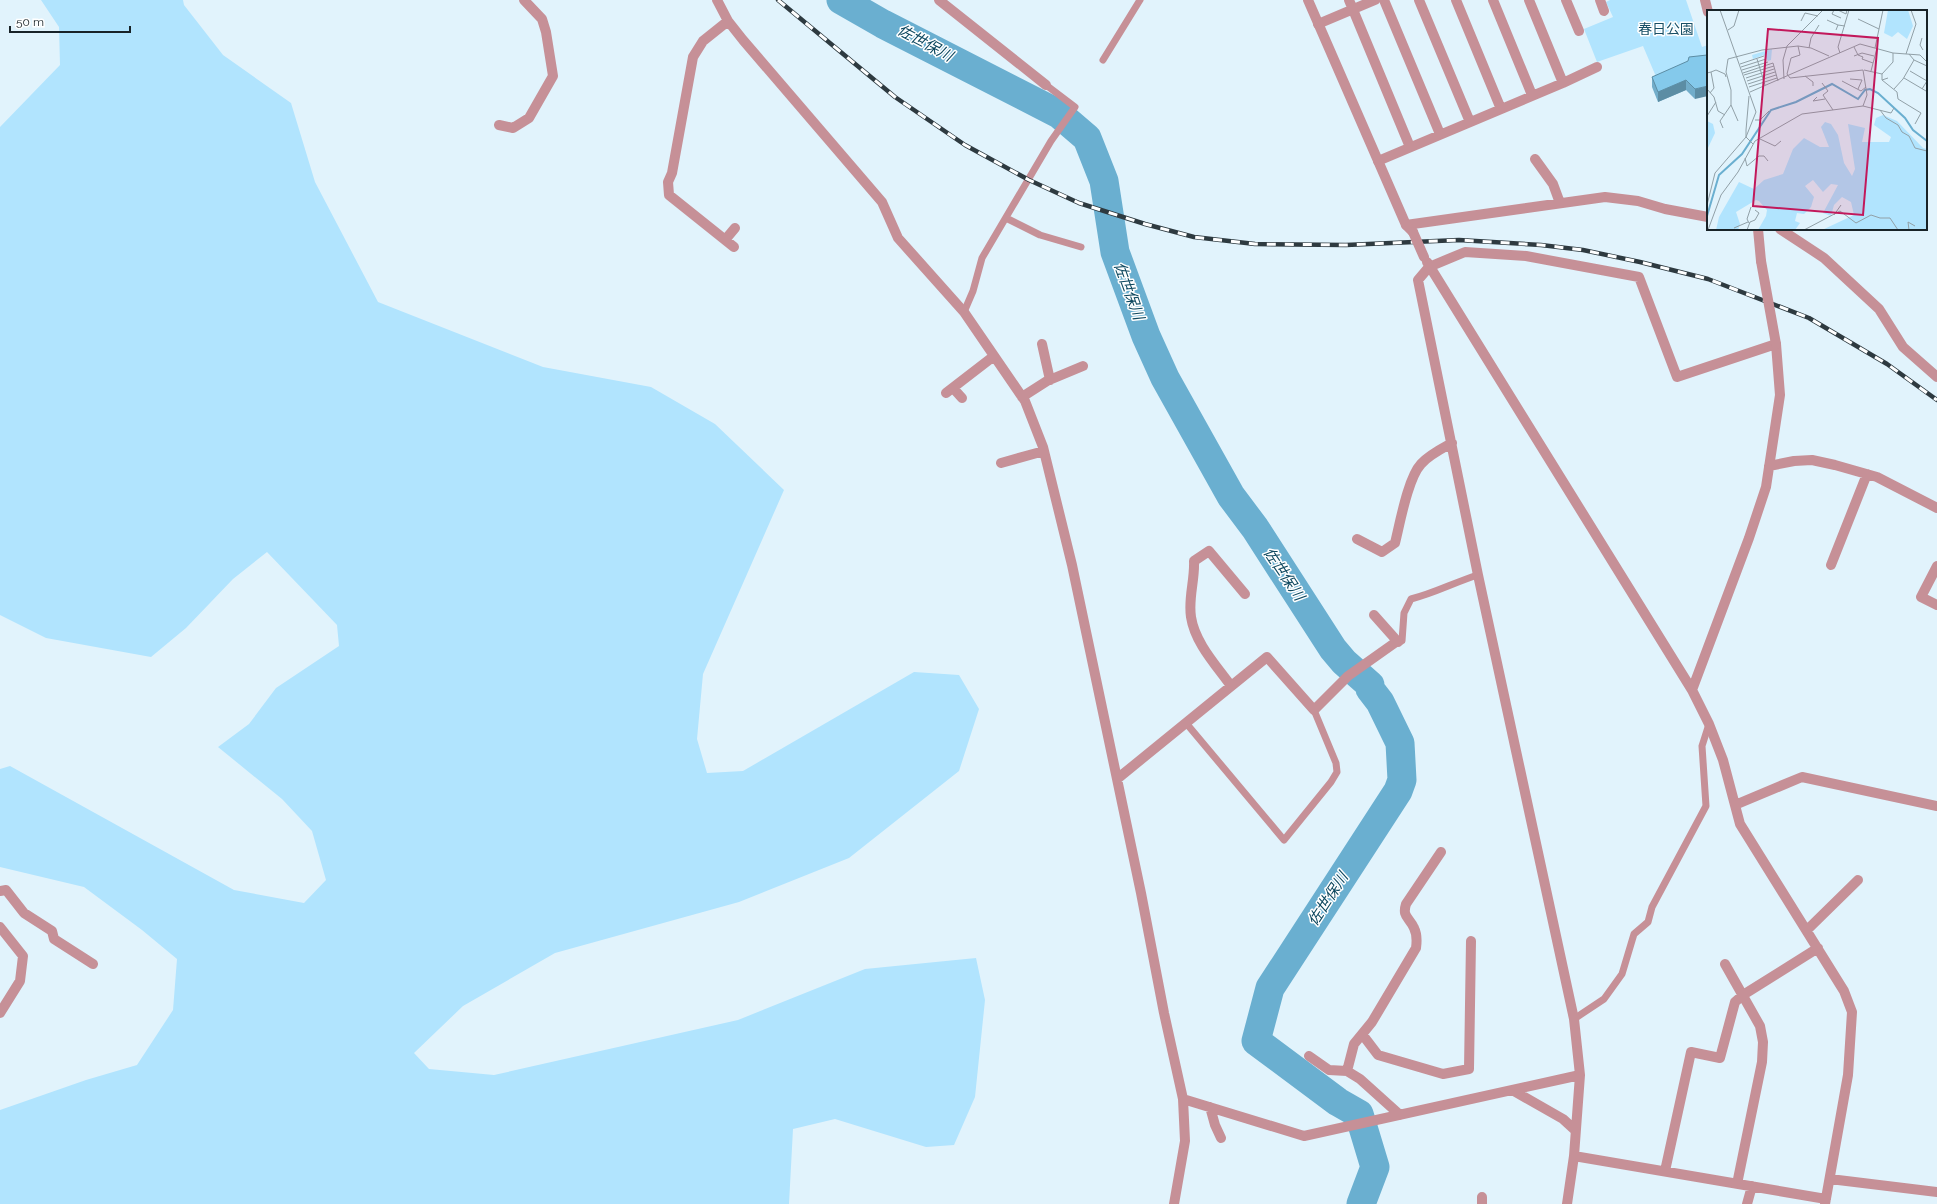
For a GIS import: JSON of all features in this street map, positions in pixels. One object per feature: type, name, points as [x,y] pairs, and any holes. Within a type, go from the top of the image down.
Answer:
[{"type":"street","points":[[498,125],[513,128],[529,118],[553,76],[546,32],[542,19],[524,0]]},
{"type":"street","points":[[717,0],[728,21],[882,202],[898,238],[964,312],[1025,401],[1044,451],[1072,565],[1142,893],[1164,1013],[1183,1099],[1185,1141],[1174,1204]]},
{"type":"street","points":[[939,0],[1046,85]]},
{"type":"street","points":[[1308,0],[1378,161],[1409,229],[1429,267],[1692,690],[1709,724],[1723,760],[1740,824],[1844,991],[1852,1012],[1848,1075],[1825,1202],[1752,1186],[1574,1156]]},
{"type":"street","points":[[1318,24],[1351,5],[1375,0]]},
{"type":"street","points":[[1384,0],[1440,134]]},
{"type":"street","points":[[1419,0],[1470,122]]},
{"type":"street","points":[[1456,0],[1501,109]]},
{"type":"street","points":[[1493,0],[1532,95]]},
{"type":"street","points":[[1529,0],[1563,82]]},
{"type":"street","points":[[1566,0],[1579,31]]},
{"type":"street","points":[[1600,0],[1604,11]]},
{"type":"street","points":[[1706,0],[1708,10]]},
{"type":"street","points":[[1351,5],[1410,147]]},
{"type":"street","points":[[728,21],[703,42],[693,57],[672,173],[668,182],[669,195],[734,247]]},
{"type":"street","points":[[1378,161],[1597,67]]},
{"type":"street","points":[[1535,159],[1553,184],[1560,203]]},
{"type":"street","points":[[1409,229],[1560,203],[1605,197],[1638,201],[1665,209],[1707,217]]},
{"type":"street","points":[[725,240],[734,228]]},
{"type":"street","points":[[1692,690],[1750,538],[1766,487],[1780,395],[1776,344],[1761,261],[1758,230]]},
{"type":"street","points":[[1782,230],[1824,258],[1879,309],[1903,347],[1937,377]]},
{"type":"street","points":[[1568,1204],[1574,1156],[1580,1075],[1574,1019],[1478,575],[1418,280],[1429,267],[1465,252],[1526,256],[1639,278],[1677,377],[1776,344]]},
{"type":"street","points":[[1042,344],[1050,380]]},
{"type":"street","points":[[962,398],[950,391],[994,356]]},
{"type":"street","points":[[1022,397],[1050,380],[1083,366]]},
{"type":"street","points":[[1357,539],[1382,552],[1395,542],[1412,479],[1420,464],[1433,454],[1452,443]]},
{"type":"street","points":[[1001,462],[1044,451]]},
{"type":"street","points":[[1769,466],[1794,460],[1812,460],[1877,477],[1937,508]]},
{"type":"street","points":[[1831,565],[1867,474]]},
{"type":"street","points":[[1231,686],[1197,637],[1191,616],[1191,596],[1195,574],[1194,561],[1209,551],[1245,594]]},
{"type":"street","points":[[1937,566],[1921,598],[1937,605]]},
{"type":"street","points":[[1117,779],[1267,657],[1314,710],[1348,676],[1397,642],[1374,615]]},
{"type":"street","points":[[1735,805],[1802,777],[1937,806]]},
{"type":"street","points":[[1347,1071],[1354,1044],[1372,1022],[1416,948],[1417,938],[1414,928],[1405,916],[1404,910],[1406,904],[1441,852]]},
{"type":"street","points":[[1807,930],[1858,880]]},
{"type":"street","points":[[0,891],[6,890],[24,914],[52,931],[54,939],[93,964]]},
{"type":"street","points":[[0,927],[23,956],[20,981],[0,1013]]},
{"type":"street","points":[[1362,1034],[1378,1055],[1443,1074],[1469,1069],[1471,941]]},
{"type":"street","points":[[1665,1171],[1691,1052],[1720,1058],[1735,1002],[1742,995],[1818,948]]},
{"type":"street","points":[[1725,964],[1742,995],[1754,1011],[1760,1026],[1763,1042],[1762,1062],[1737,1184]]},
{"type":"street","points":[[1309,1056],[1329,1070],[1347,1071],[1360,1079],[1400,1115]]},
{"type":"street","points":[[1183,1099],[1304,1136],[1580,1075]]},
{"type":"street","points":[[1512,1090],[1563,1119],[1575,1130]]},
{"type":"street","points":[[1210,1107],[1215,1125],[1221,1138]]},
{"type":"street","points":[[1830,1179],[1937,1192]]},
{"type":"street","points":[[1747,1204],[1752,1186]]},
{"type":"lane","points":[[1102,60],[1140,0]]},
{"type":"lane","points":[[964,312],[973,291],[982,258],[1051,141],[1067,116],[1075,107],[1046,85]]},
{"type":"lane","points":[[1006,218],[1040,235],[1082,247]]},
{"type":"lane","points":[[1397,642],[1402,641],[1404,613],[1411,599],[1434,593],[1457,582],[1478,575]]},
{"type":"lane","points":[[1186,723],[1284,840],[1331,782],[1337,772],[1336,762],[1314,710]]},
{"type":"lane","points":[[1574,1019],[1604,999],[1622,974],[1634,934],[1648,922],[1652,907],[1706,806],[1702,746],[1709,724]]},
{"type":"green space","points":[[41,0],[183,0],[184,5],[223,55],[291,103],[315,182],[378,302],[543,367],[651,387],[715,424],[784,490],[703,674],[697,739],[707,773],[743,771],[914,672],[959,675],[979,709],[959,771],[849,858],[739,902],[555,953],[463,1006],[414,1053],[429,1069],[494,1075],[738,1020],[865,969],[976,958],[985,1000],[975,1097],[954,1145],[926,1147],[835,1119],[793,1129],[789,1204],[0,1204],[0,1110],[86,1080],[137,1065],[173,1010],[177,959],[142,930],[84,887],[0,867],[0,769],[10,766],[234,890],[304,903],[326,880],[312,831],[282,799],[218,747],[249,724],[276,688],[339,646],[337,625],[267,552],[233,579],[186,628],[151,657],[46,638],[0,615],[0,127],[60,65],[59,27]]},
{"type":"green space","name":"春日公園","points":[[1610,0],[1686,0],[1702,47],[1707,45],[1707,61],[1657,79],[1643,46],[1597,62],[1584,29],[1613,17],[1606,2]]},
{"type":"building","points":[[1707,55],[1707,86],[1695,89],[1686,80],[1658,92],[1652,77],[1688,61],[1689,57]]},
{"type":"waterway","name":"佐世保川","points":[[841,0],[883,24],[1059,114],[1087,138],[1104,181],[1115,252],[1146,336],[1165,378],[1231,496],[1255,528],[1333,649],[1344,662],[1370,685],[1370,689],[1380,702],[1400,743],[1402,780],[1398,791],[1270,988],[1256,1041],[1338,1102],[1359,1114],[1375,1167],[1361,1204]]},
{"type":"railway","points":[[778,0],[895,97],[965,145],[1029,180],[1079,203],[1145,224],[1194,237],[1255,244],[1346,245],[1459,240],[1541,245],[1583,250],[1640,262],[1708,279],[1809,318],[1887,364],[1937,400]]}]
